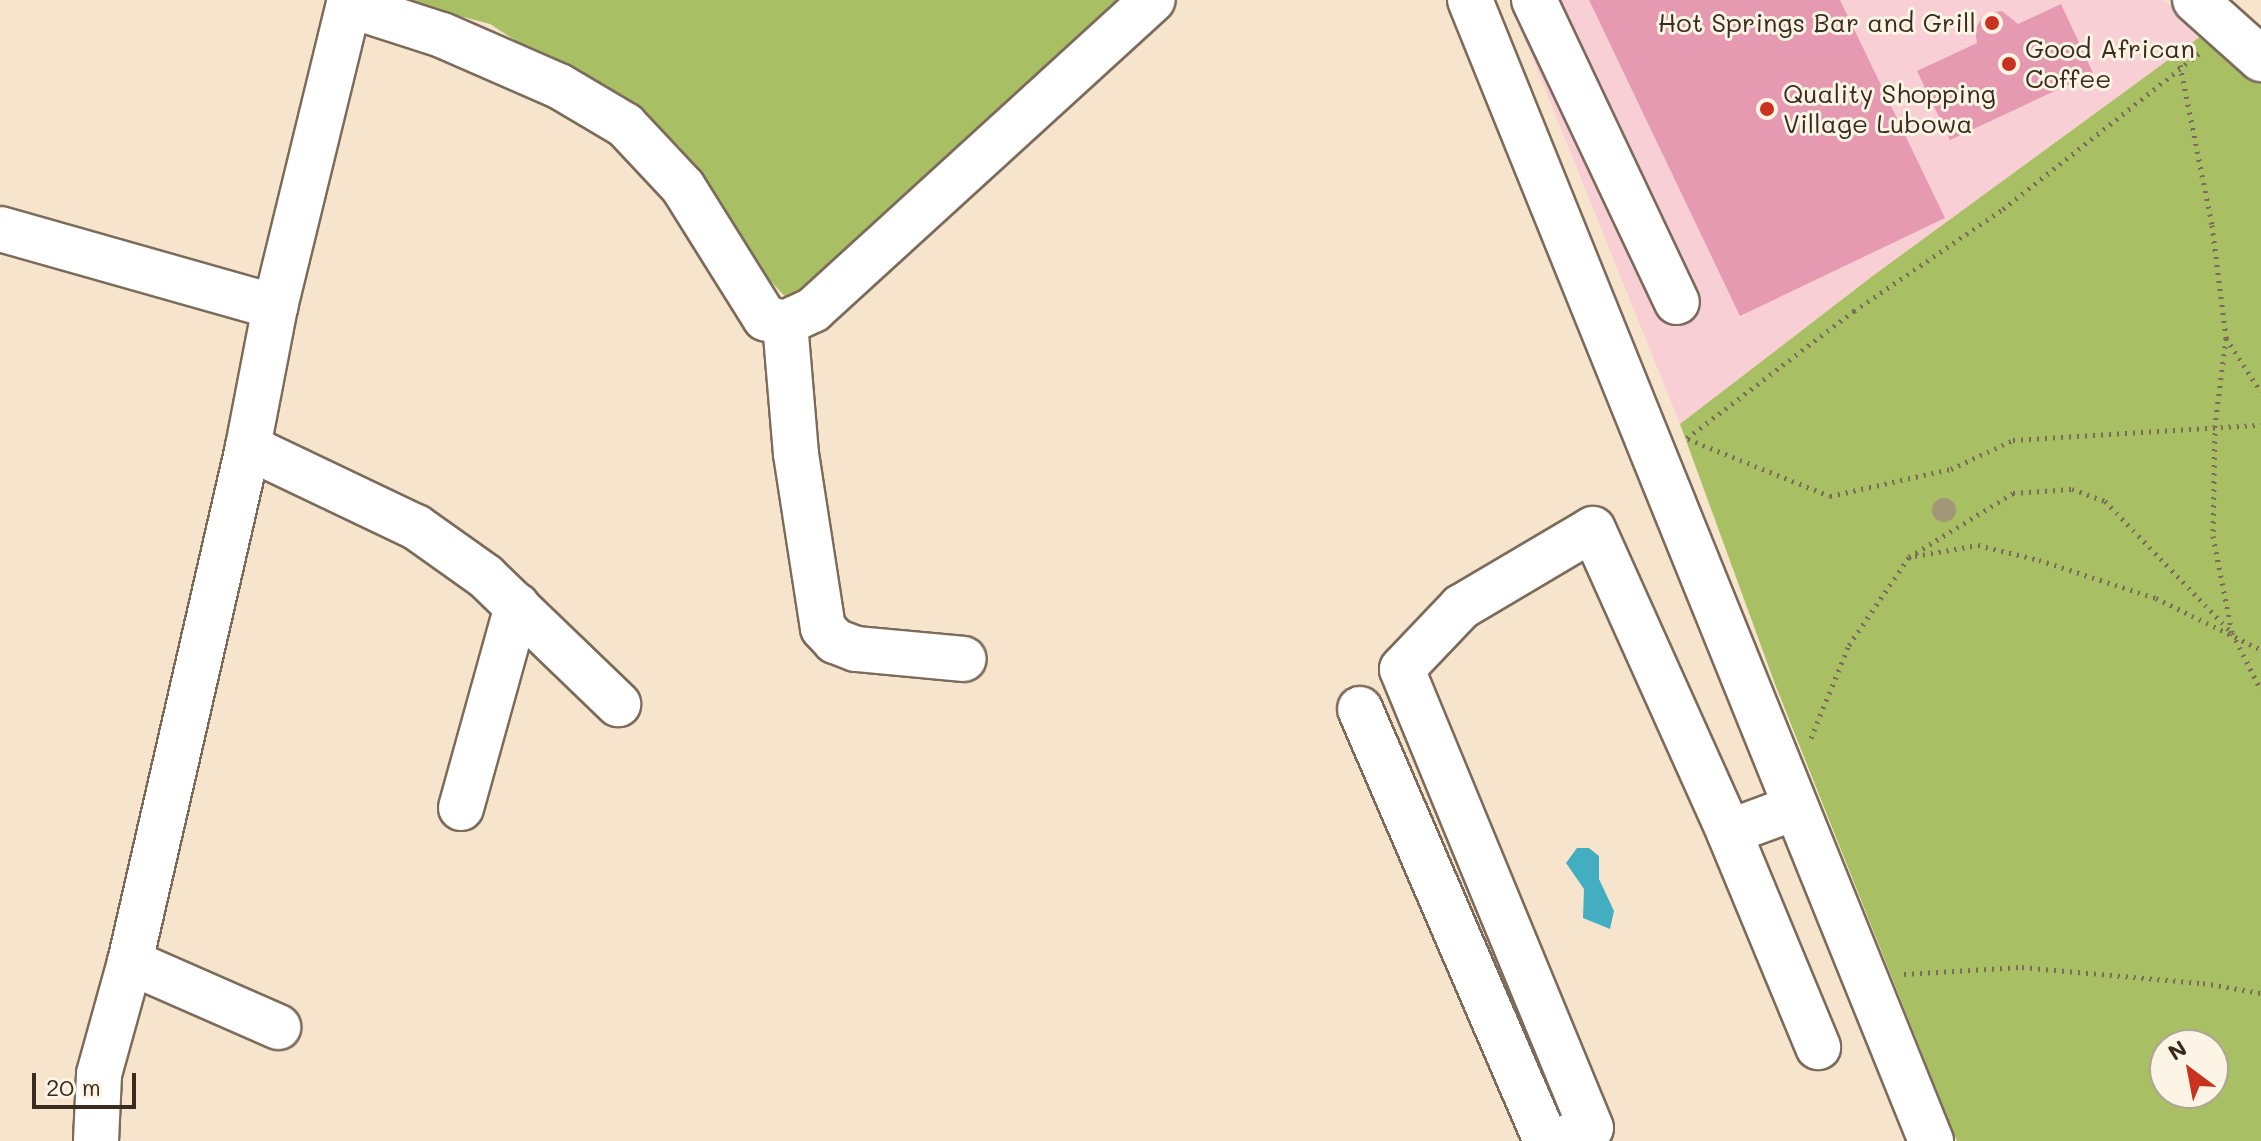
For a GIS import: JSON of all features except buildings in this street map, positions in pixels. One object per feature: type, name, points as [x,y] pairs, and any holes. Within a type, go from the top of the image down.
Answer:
[{"type":"street","points":[[96,1141],[99,1074],[130,962],[248,447],[275,307],[350,3],[442,35],[544,79],[625,125],[683,187],[765,318],[785,323],[813,310],[1153,0]]},
{"type":"street","points":[[1470,0],[1672,445],[1791,802],[1931,1141]]},
{"type":"street","points":[[1534,0],[1677,302]]},
{"type":"street","points":[[0,229],[275,307]]},
{"type":"street","points":[[785,323],[796,454],[823,628],[835,641],[856,649],[964,659]]},
{"type":"street","points":[[248,447],[416,527],[517,606],[618,704]]},
{"type":"street","points":[[1557,1141],[1591,1128],[1402,669],[1461,607],[1593,529],[1729,832],[1818,1047]]},
{"type":"street","points":[[461,808],[517,606]]},
{"type":"street","points":[[1360,709],[1546,1141]]},
{"type":"street","points":[[1729,832],[1791,802]]},
{"type":"street","points":[[130,962],[278,1027]]},
{"type":"path","points":[[1672,445],[1854,311],[2003,209],[2180,65],[2218,19]]},
{"type":"path","points":[[2180,65],[2212,225],[2226,338],[2215,425],[2213,536],[2232,633],[2261,690]]},
{"type":"path","points":[[2226,338],[2261,392]]},
{"type":"path","points":[[1672,445],[1830,496],[1951,469],[2013,440],[2215,425],[2261,425]]},
{"type":"path","points":[[1791,802],[1849,645],[1909,557],[2013,493],[2072,489],[2105,501],[2232,633]]},
{"type":"path","points":[[1909,557],[1978,545],[2156,598],[2261,650]]},
{"type":"path","points":[[1864,976],[2022,967],[2203,983],[2261,993]]},
{"type":"shaded area","points":[[1509,0],[2163,0],[2205,33],[1874,275],[1680,424]]},
{"type":"green space","points":[[398,0],[1129,0],[791,303],[740,248],[679,146],[490,24]]},
{"type":"green space","points":[[2205,33],[2261,82],[2261,1141],[1957,1141],[1775,684],[1680,424],[1874,275]]},
{"type":"water","points":[[1577,848],[1589,848],[1599,856],[1599,879],[1614,911],[1610,929],[1583,918],[1584,889],[1566,863]]},
{"type":"place","name":"Hot Springs Bar and Grill","points":[[1992,23]]},
{"type":"place","name":"Good African Coffee","points":[[2009,64]]},
{"type":"place","name":"Quality Shopping Village Lubowa","points":[[1767,109]]}]
